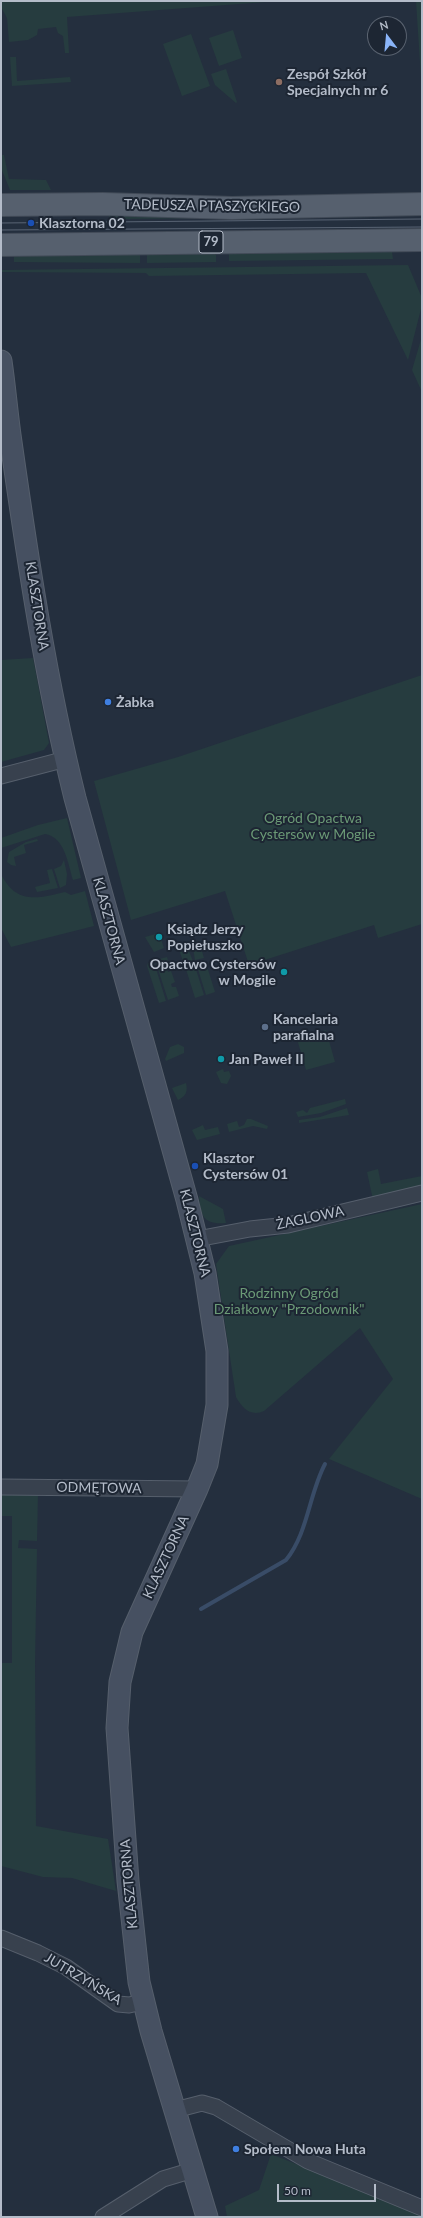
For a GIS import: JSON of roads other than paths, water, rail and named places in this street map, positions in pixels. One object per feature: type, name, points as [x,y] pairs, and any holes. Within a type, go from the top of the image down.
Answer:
[{"type":"main road","name":"TADEUSZA PTASZYCKIEGO","points":[[1,205],[103,204],[232,208],[422,204]]},
{"type":"main road","name":"79","points":[[1,245],[422,240]]},
{"type":"street","name":"KLASZTORNA","points":[[1,361],[11,442],[43,645],[66,759],[197,1239],[215,1330],[218,1385],[213,1437],[207,1464],[136,1622],[123,1665],[118,1697],[117,1728],[120,1780],[137,1967],[143,2002],[207,2217]]},
{"type":"street","points":[[1,776],[66,759]]},
{"type":"street","name":"ŻAGLOWA","points":[[197,1239],[250,1229],[288,1224],[422,1193]]},
{"type":"street","name":"ODMĘTOWA","points":[[1,1486],[197,1489]]},
{"type":"street","name":"JUTRZYŃSKA","points":[[1,1938],[38,1953],[66,1967],[118,2004],[129,2005],[143,2002]]},
{"type":"street","points":[[175,2110],[202,2104],[216,2107],[308,2161],[422,2208]]},
{"type":"street","points":[[103,2217],[163,2179],[192,2170]]},
{"type":"waterway","points":[[201,1609],[286,1560],[304,1526],[315,1488],[325,1464]]},
{"type":"tram line","points":[[1,223],[422,219]]},
{"type":"tram line","points":[[1,230],[422,227]]},
{"type":"place","name":"Zespół Szkół Specjalnych nr 6","points":[[279,82]]},
{"type":"place","name":"Klasztorna 02","points":[[31,223]]},
{"type":"place","name":"Żabka","points":[[108,702]]},
{"type":"place","name":"Ksiądz Jerzy Popiełuszko","points":[[159,937]]},
{"type":"place","name":"Opactwo Cystersów w Mogile","points":[[284,972]]},
{"type":"place","name":"Kancelaria parafialna","points":[[265,1027]]},
{"type":"place","name":"Jan Paweł II","points":[[221,1059]]},
{"type":"place","name":"Klasztor Cystersów 01","points":[[195,1166]]},
{"type":"place","name":"Społem Nowa Huta","points":[[236,2149]]},
{"type":"park label","name":"Ogród Opactwa Cystersów w Mogile","points":[[313,826]]},
{"type":"park label","name":"Rodzinny Ogród Działkowy \"Przodownik\"","points":[[289,1302]]}]
